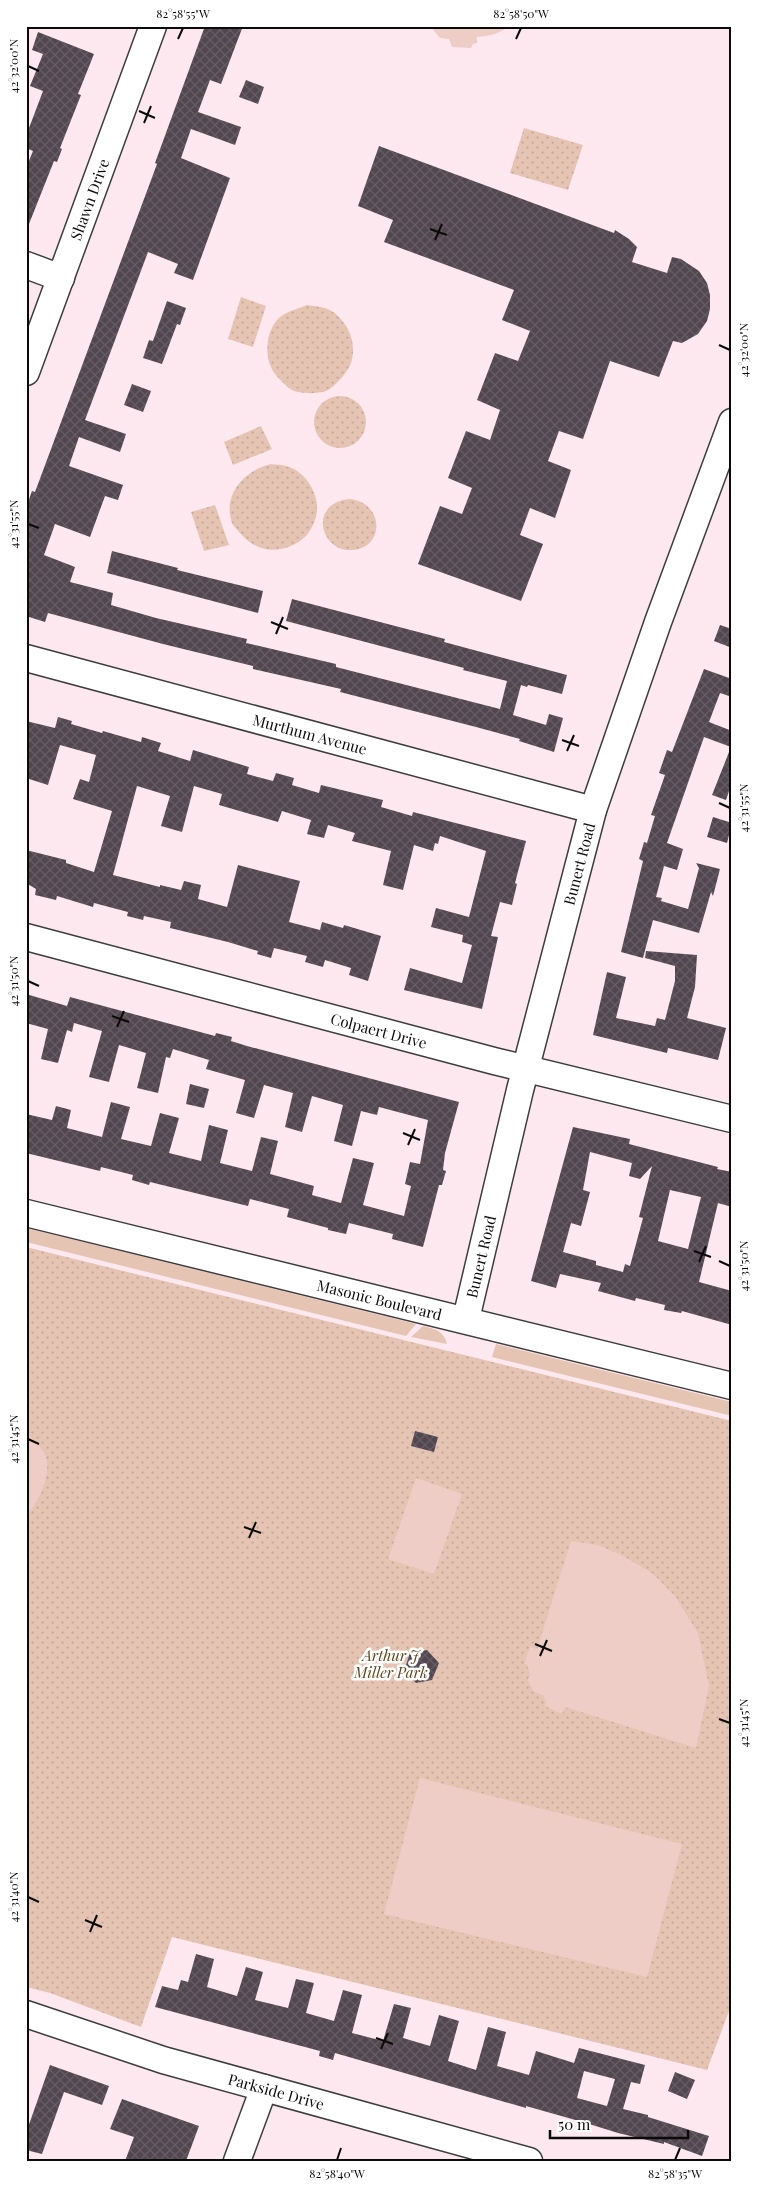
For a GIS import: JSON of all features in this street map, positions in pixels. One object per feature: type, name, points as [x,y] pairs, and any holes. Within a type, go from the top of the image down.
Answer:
[{"type":"street","name":"Shawn Drive","points":[[26,372],[153,26]]},
{"type":"street","points":[[26,265],[60,278]]},
{"type":"street","name":"Bunert Road","points":[[466,1319],[525,1068],[594,810],[662,613],[732,422]]},
{"type":"street","name":"Murthum Avenue","points":[[26,658],[594,810]]},
{"type":"street","name":"Colpaert Drive","points":[[26,937],[525,1068],[732,1119]]},
{"type":"street","name":"Masonic Boulevard","points":[[26,1213],[466,1319],[732,1386]]},
{"type":"street","name":"Parkside Drive","points":[[26,2014],[163,2060],[528,2161]]},
{"type":"street","points":[[237,2161],[264,2088]]},
{"type":"green space","points":[[524,128],[583,145],[568,190],[510,173]]},
{"type":"green space","points":[[241,297],[266,306],[253,347],[228,339]]},
{"type":"green space","points":[[307,305],[327,309],[336,314],[350,333],[353,348],[351,363],[344,375],[330,389],[318,393],[295,391],[283,383],[271,368],[267,347],[270,332],[277,320],[287,313]]},
{"type":"green space","points":[[335,396],[345,396],[359,403],[366,417],[366,427],[359,441],[345,448],[335,448],[325,444],[318,437],[314,427],[314,417],[318,407],[325,400]]},
{"type":"green space","points":[[261,426],[272,449],[233,465],[224,442]]},
{"type":"green space","points":[[271,464],[286,466],[301,474],[311,487],[317,503],[315,520],[307,535],[301,541],[278,550],[263,549],[250,543],[233,525],[230,512],[230,502],[238,485],[253,472]]},
{"type":"green space","points":[[350,499],[361,502],[370,509],[375,517],[376,526],[375,534],[370,542],[362,548],[351,550],[341,549],[332,543],[326,536],[323,527],[324,517],[328,509],[336,502]]},
{"type":"green space","points":[[215,505],[229,545],[204,551],[191,512]]},
{"type":"green space","points":[[26,1228],[416,1324],[406,1336],[26,1242]]},
{"type":"green space","name":"Arthur J Miller Park","points":[[26,1247],[732,1421],[732,2003],[707,2070],[172,1937],[141,2027],[50,1993],[26,1987]]},
{"type":"green space","points":[[423,1326],[441,1333],[447,1344],[411,1337]]},
{"type":"green space","points":[[496,1344],[732,1402],[732,1416],[492,1357]]},
{"type":"shaded area","points":[[430,26],[509,26],[494,34],[477,37],[477,43],[473,44],[471,48],[452,47],[449,39],[440,38]]},
{"type":"shaded area","points":[[26,1434],[43,1451],[46,1457],[47,1472],[43,1488],[31,1510],[26,1515]]},
{"type":"shaded area","points":[[416,1478],[462,1494],[434,1574],[388,1559]]},
{"type":"shaded area","points":[[571,1541],[598,1545],[623,1556],[652,1573],[675,1596],[698,1633],[709,1686],[696,1748],[565,1707],[562,1714],[545,1706],[546,1701],[543,1695],[534,1692],[528,1680],[530,1674],[527,1665],[524,1664],[530,1647],[537,1649]]},
{"type":"shaded area","points":[[420,1778],[682,1844],[647,1977],[384,1914]]},
{"type":"building","points":[[205,26],[243,26],[221,84],[210,80],[198,112],[241,127],[235,145],[191,129],[181,158],[230,178],[193,280],[174,273],[178,264],[148,252],[85,420],[126,434],[120,452],[79,437],[69,466],[123,485],[118,500],[105,496],[90,537],[55,524],[44,555],[75,567],[70,582],[113,593],[111,605],[156,618],[247,639],[246,643],[336,664],[336,667],[500,709],[507,681],[286,621],[292,599],[445,639],[444,642],[567,675],[562,694],[528,685],[527,687],[521,685],[513,715],[546,725],[549,714],[563,718],[554,752],[519,741],[520,739],[340,692],[341,689],[253,669],[253,666],[48,613],[45,622],[26,616],[26,508],[32,491],[35,492],[157,164],[155,163]]},
{"type":"building","points":[[38,32],[94,54],[78,94],[81,95],[60,148],[62,149],[57,162],[54,161],[27,229],[26,168],[33,151],[26,148],[26,136],[43,91],[30,86],[43,54],[32,50]]},
{"type":"building","points":[[246,80],[264,87],[258,104],[239,97]]},
{"type":"building","points":[[379,146],[614,233],[615,230],[637,247],[632,262],[667,273],[672,257],[681,259],[699,271],[707,283],[710,295],[710,309],[707,321],[698,334],[682,343],[673,341],[659,377],[610,361],[583,439],[559,431],[548,461],[571,470],[555,518],[530,508],[520,535],[543,544],[521,601],[418,564],[440,506],[462,514],[472,488],[448,478],[466,431],[490,440],[500,410],[477,400],[495,353],[518,361],[530,331],[502,320],[514,290],[384,242],[393,220],[358,206]]},
{"type":"building","points":[[167,301],[186,308],[180,325],[177,324],[162,364],[143,358],[149,340],[153,341]]},
{"type":"building","points":[[132,384],[151,391],[143,412],[124,405]]},
{"type":"building","points":[[112,551],[178,568],[177,570],[263,591],[258,613],[107,573]]},
{"type":"building","points":[[720,625],[732,629],[732,648],[714,641]]},
{"type":"building","points":[[704,669],[732,679],[732,697],[720,693],[709,722],[732,731],[732,782],[726,800],[712,795],[731,747],[704,737],[667,843],[683,849],[677,870],[664,866],[656,897],[662,898],[661,901],[688,909],[699,868],[696,863],[720,869],[713,896],[711,892],[699,933],[653,920],[643,958],[621,952],[643,861],[639,859],[644,842],[647,843],[655,816],[651,815],[665,775],[659,773],[667,750],[672,752]]},
{"type":"building","points":[[58,717],[72,721],[71,724],[102,733],[103,731],[141,742],[142,737],[161,743],[158,751],[190,761],[193,750],[249,767],[247,774],[273,781],[276,773],[294,778],[292,785],[319,793],[321,785],[383,800],[381,807],[412,816],[413,812],[526,841],[515,883],[517,884],[512,905],[500,902],[491,936],[498,937],[482,1009],[404,990],[410,968],[462,983],[472,945],[462,942],[463,935],[431,927],[436,908],[469,917],[486,851],[440,836],[438,844],[435,843],[433,851],[414,845],[403,890],[383,885],[391,851],[352,841],[355,833],[328,825],[324,838],[307,834],[311,820],[282,811],[278,822],[219,805],[222,794],[194,786],[182,832],[161,826],[170,796],[137,786],[113,875],[160,887],[160,885],[181,890],[184,881],[201,885],[198,899],[227,907],[238,865],[300,881],[289,922],[320,930],[322,922],[343,928],[344,925],[381,936],[368,981],[349,975],[351,968],[325,960],[323,967],[305,962],[307,956],[274,948],[271,958],[257,954],[258,951],[228,942],[170,928],[171,922],[144,916],[143,920],[127,916],[128,912],[94,903],[93,907],[57,896],[56,900],[35,895],[36,889],[26,883],[26,850],[66,860],[66,863],[94,872],[112,811],[73,799],[80,779],[89,782],[96,755],[60,745],[48,785],[26,778],[26,721],[55,728]]},
{"type":"building","points":[[713,817],[732,823],[727,843],[707,837]]},
{"type":"building","points":[[646,951],[697,955],[695,987],[687,1018],[726,1028],[718,1060],[668,1048],[667,1053],[593,1035],[607,972],[626,977],[616,1018],[655,1026],[657,1018],[665,1020],[675,981],[675,966],[645,958]]},
{"type":"building","points":[[26,994],[67,1006],[70,997],[215,1036],[216,1033],[232,1037],[231,1041],[247,1046],[459,1102],[445,1153],[443,1170],[446,1171],[442,1185],[439,1185],[423,1247],[392,1239],[393,1234],[349,1223],[346,1234],[328,1230],[328,1228],[287,1217],[289,1209],[250,1199],[248,1206],[150,1182],[149,1185],[132,1180],[133,1175],[101,1167],[100,1171],[26,1153],[26,1114],[52,1120],[56,1106],[71,1110],[67,1128],[102,1137],[111,1102],[130,1107],[121,1139],[151,1146],[160,1113],[179,1118],[169,1153],[201,1161],[209,1125],[228,1130],[220,1163],[252,1171],[261,1137],[278,1141],[270,1174],[314,1186],[312,1195],[341,1203],[353,1158],[374,1163],[363,1205],[404,1216],[411,1186],[405,1184],[410,1162],[420,1164],[428,1120],[379,1107],[377,1115],[361,1111],[352,1146],[334,1141],[343,1105],[312,1096],[302,1132],[285,1127],[293,1093],[264,1085],[254,1118],[236,1113],[245,1080],[206,1069],[209,1060],[173,1049],[170,1058],[166,1057],[158,1093],[137,1088],[146,1053],[119,1045],[109,1082],[89,1077],[102,1031],[74,1023],[72,1032],[67,1030],[58,1063],[41,1059],[48,1029],[26,1023]]},
{"type":"building","points":[[190,1084],[209,1089],[204,1108],[186,1104]]},
{"type":"building","points":[[573,1127],[630,1139],[629,1144],[732,1172],[732,1207],[718,1203],[699,1282],[732,1291],[732,1325],[682,1311],[681,1313],[664,1310],[665,1305],[636,1298],[635,1301],[598,1291],[601,1283],[560,1274],[556,1288],[531,1281]],"holes":[[[590,1152],[632,1163],[629,1176],[640,1179],[652,1166],[639,1217],[643,1218],[630,1266],[625,1264],[623,1272],[596,1265],[596,1261],[563,1252],[571,1223],[581,1226],[590,1192],[583,1190]],[[670,1190],[701,1197],[688,1249],[658,1241]]]},
{"type":"building","points":[[415,1431],[438,1437],[434,1452],[411,1446]]},
{"type":"building","points":[[427,1650],[439,1663],[432,1680],[416,1683],[404,1671],[410,1653]]},
{"type":"building","points":[[196,1954],[214,1959],[207,1987],[237,1996],[246,1967],[263,1972],[255,2000],[288,2008],[296,1979],[314,1983],[306,2013],[334,2021],[343,1990],[362,1995],[352,2033],[383,2041],[394,2004],[411,2008],[403,2038],[430,2046],[439,2015],[459,2021],[448,2061],[476,2070],[488,2027],[506,2032],[497,2066],[529,2075],[536,2051],[574,2063],[579,2048],[645,2065],[640,2084],[631,2082],[623,2109],[648,2115],[648,2117],[709,2136],[702,2156],[664,2142],[664,2144],[618,2133],[335,2053],[333,2060],[319,2056],[320,2051],[155,2007],[162,1986],[178,1990],[181,1980],[188,1982]],"holes":[[[584,2071],[615,2079],[607,2106],[577,2098]]]},
{"type":"building","points":[[50,2065],[109,2086],[102,2105],[64,2092],[42,2154],[26,2150],[26,2133]]},
{"type":"building","points":[[675,2072],[695,2080],[687,2099],[668,2091]]},
{"type":"building","points":[[122,2099],[199,2126],[186,2161],[125,2161],[134,2137],[110,2129]]}]
